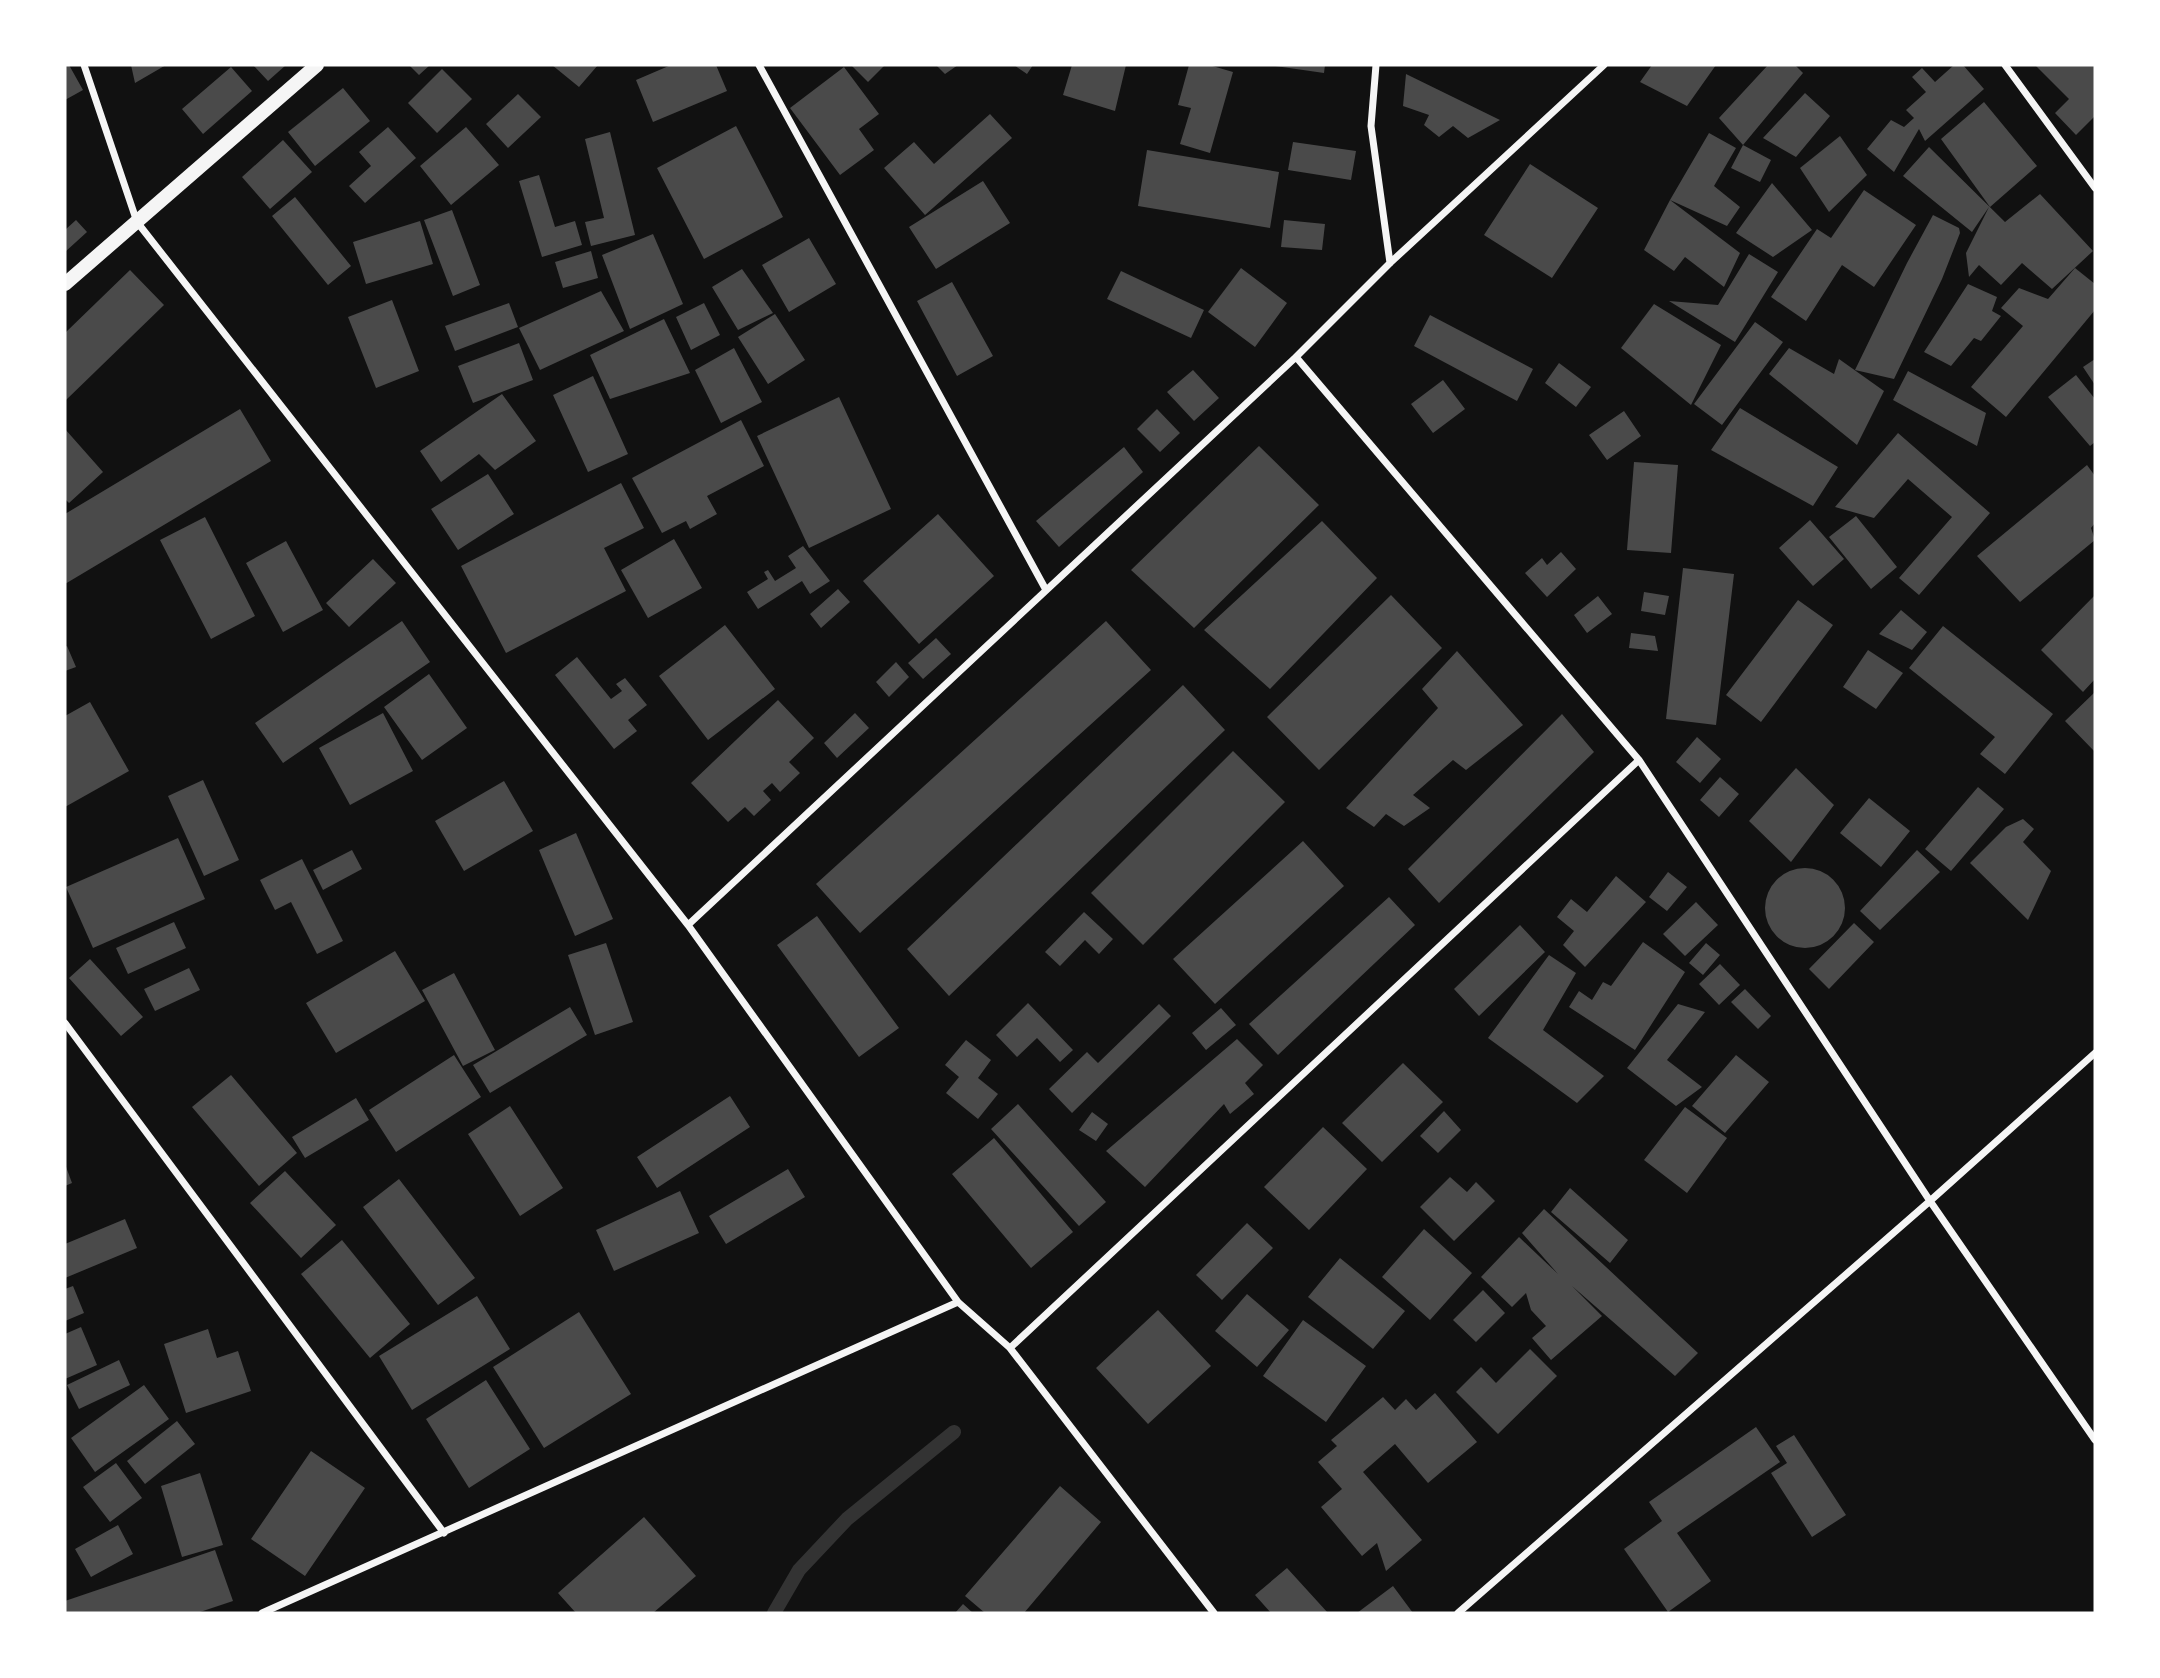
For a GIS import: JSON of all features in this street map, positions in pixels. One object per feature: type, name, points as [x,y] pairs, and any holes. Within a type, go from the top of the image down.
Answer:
[{"type":"main road","points":[[65,285],[317,65]]},
{"type":"street","points":[[85,65],[137,222],[688,925],[958,1302],[1010,1348],[1214,1613]]},
{"type":"street","points":[[759,65],[1046,590]]},
{"type":"street","points":[[1376,65],[1371,126],[1390,263]]},
{"type":"street","points":[[688,925],[1296,357],[1390,263],[1604,65]]},
{"type":"street","points":[[2005,65],[2095,188]]},
{"type":"street","points":[[1296,357],[1639,760],[1930,1201],[2095,1440]]},
{"type":"street","points":[[1010,1348],[1639,760]]},
{"type":"street","points":[[65,1023],[444,1533]]},
{"type":"street","points":[[1458,1613],[1930,1201],[2095,1053]]},
{"type":"street","points":[[262,1613],[958,1302]]},
{"type":"building","points":[[65,65],[69,65],[83,90],[65,100]]},
{"type":"building","points":[[131,65],[166,65],[135,83]]},
{"type":"building","points":[[253,65],[286,65],[268,81]]},
{"type":"building","points":[[409,65],[430,65],[419,75]]},
{"type":"building","points":[[552,65],[598,65],[579,87]]},
{"type":"building","points":[[671,65],[716,65],[727,91],[653,122],[636,80]]},
{"type":"building","points":[[851,65],[885,65],[868,82]]},
{"type":"building","points":[[936,65],[958,65],[945,74]]},
{"type":"building","points":[[1014,65],[1033,65],[1027,74]]},
{"type":"building","points":[[1072,65],[1126,65],[1115,111],[1063,95]]},
{"type":"building","points":[[1189,65],[1209,65],[1233,72],[1210,153],[1180,144],[1191,108],[1178,105]]},
{"type":"building","points":[[1269,65],[1325,65],[1324,73]]},
{"type":"building","points":[[1652,65],[1716,65],[1687,106],[1640,82]]},
{"type":"building","points":[[1768,65],[1795,65],[1803,73],[1743,145],[1719,118]]},
{"type":"building","points":[[1954,65],[1963,65],[1984,89],[1925,141],[1919,129],[1894,172],[1867,149],[1891,120],[1904,127],[1914,118],[1906,110],[1926,92],[1912,77],[1922,68],[1935,82]]},
{"type":"building","points":[[2035,65],[2095,65],[2095,116],[2076,135],[2055,113],[2069,99]]},
{"type":"building","points":[[231,67],[252,91],[203,134],[182,109]]},
{"type":"building","points":[[844,67],[879,114],[859,129],[874,150],[840,175],[790,108]]},
{"type":"building","points":[[442,69],[472,99],[437,133],[408,103]]},
{"type":"building","points":[[1406,74],[1500,120],[1468,138],[1453,126],[1439,137],[1424,125],[1429,115],[1403,106]]},
{"type":"building","points":[[343,88],[370,121],[315,166],[288,132]]},
{"type":"building","points":[[1805,93],[1830,116],[1796,157],[1763,138]]},
{"type":"building","points":[[518,94],[541,117],[508,148],[486,124]]},
{"type":"building","points":[[1984,102],[2037,166],[1990,207],[1941,139]]},
{"type":"building","points":[[990,114],[1012,138],[925,215],[884,168],[914,142],[934,164]]},
{"type":"building","points":[[736,126],[783,217],[704,259],[657,168]]},
{"type":"building","points":[[388,127],[416,158],[365,203],[349,186],[371,166],[359,152]]},
{"type":"building","points":[[466,127],[499,165],[451,205],[420,166]]},
{"type":"building","points":[[610,132],[635,235],[591,246],[585,222],[604,218],[585,139]]},
{"type":"building","points":[[1709,133],[1736,148],[1714,186],[1740,207],[1727,226],[1670,200]]},
{"type":"building","points":[[1840,136],[1867,175],[1829,212],[1800,168]]},
{"type":"building","points":[[283,140],[312,172],[270,209],[242,177]]},
{"type":"building","points":[[1293,142],[1356,151],[1351,180],[1288,170]]},
{"type":"building","points":[[1743,145],[1771,160],[1760,182],[1731,168]]},
{"type":"building","points":[[1929,147],[2005,222],[2040,194],[2093,251],[2052,289],[2022,263],[2001,285],[1979,265],[1969,277],[1966,253],[1989,207],[1972,232],[1903,176]]},
{"type":"building","points":[[1147,150],[1279,172],[1270,228],[1138,206]]},
{"type":"building","points":[[1530,164],[1598,208],[1552,278],[1484,235]]},
{"type":"building","points":[[539,175],[555,227],[575,221],[582,245],[542,257],[519,181]]},
{"type":"building","points":[[983,181],[1010,223],[936,269],[909,227]]},
{"type":"building","points":[[1772,183],[1812,230],[1773,257],[1736,233]]},
{"type":"building","points":[[1864,190],[1916,225],[1874,287],[1842,265],[1806,321],[1771,297],[1817,229],[1831,238]]},
{"type":"building","points":[[295,197],[351,266],[328,285],[272,216]]},
{"type":"building","points":[[1670,200],[1740,253],[1724,287],[1685,257],[1674,271],[1644,250]]},
{"type":"building","points":[[452,210],[480,285],[453,296],[424,220]]},
{"type":"building","points":[[1933,215],[1959,228],[1960,233],[1942,279],[1894,379],[1855,370],[1907,263]]},
{"type":"building","points":[[76,220],[87,232],[65,252],[65,230]]},
{"type":"building","points":[[1284,220],[1325,224],[1322,250],[1281,247]]},
{"type":"building","points":[[420,221],[433,264],[366,284],[353,242]]},
{"type":"building","points":[[653,234],[683,304],[630,329],[602,255]]},
{"type":"building","points":[[809,238],[836,284],[789,312],[762,265]]},
{"type":"building","points":[[591,251],[598,278],[563,288],[555,262]]},
{"type":"building","points":[[1749,254],[1778,272],[1735,342],[1669,301],[1718,305]]},
{"type":"building","points":[[1241,268],[1287,303],[1255,347],[1208,312]]},
{"type":"building","points":[[2075,268],[2095,284],[2095,310],[2006,417],[1971,387],[2023,326],[2001,308],[2019,288],[2048,299]]},
{"type":"building","points":[[742,269],[773,313],[738,330],[712,287]]},
{"type":"building","points":[[130,270],[164,305],[65,401],[65,333]]},
{"type":"building","points":[[1121,271],[1204,310],[1191,338],[1107,299]]},
{"type":"building","points":[[952,282],[993,356],[957,376],[917,301]]},
{"type":"building","points":[[1968,284],[1997,297],[1992,311],[2001,316],[1981,341],[1974,338],[1951,366],[1924,352]]},
{"type":"building","points":[[601,291],[624,331],[540,370],[519,328]]},
{"type":"building","points":[[392,300],[419,371],[376,388],[348,317]]},
{"type":"building","points":[[509,303],[518,327],[455,351],[445,326]]},
{"type":"building","points":[[704,303],[720,335],[691,350],[676,317]]},
{"type":"building","points":[[1654,304],[1721,345],[1691,405],[1621,348]]},
{"type":"building","points":[[775,314],[805,360],[768,384],[738,337]]},
{"type":"building","points":[[1430,315],[1533,369],[1517,401],[1414,346]]},
{"type":"building","points":[[664,319],[690,373],[610,399],[590,355]]},
{"type":"building","points":[[1755,322],[1783,342],[1722,425],[1694,404]]},
{"type":"building","points":[[519,343],[533,380],[473,403],[458,366]]},
{"type":"building","points":[[734,348],[762,402],[721,423],[695,370]]},
{"type":"building","points":[[1789,348],[1834,374],[1839,359],[1884,391],[1857,445],[1769,374]]},
{"type":"building","points":[[2095,359],[2095,385],[2083,367]]},
{"type":"building","points":[[1559,363],[1591,387],[1576,407],[1545,383]]},
{"type":"building","points":[[1193,370],[1219,398],[1194,421],[1167,392]]},
{"type":"building","points":[[1908,371],[1986,413],[1977,446],[1893,400]]},
{"type":"building","points":[[2076,375],[2095,399],[2095,442],[2090,446],[2048,397]]},
{"type":"building","points":[[593,376],[628,454],[588,472],[553,395]]},
{"type":"building","points":[[1443,380],[1465,409],[1433,433],[1411,404]]},
{"type":"building","points":[[502,394],[536,441],[495,470],[479,454],[441,482],[420,451]]},
{"type":"building","points":[[839,397],[891,509],[809,548],[757,436]]},
{"type":"building","points":[[1740,408],[1838,467],[1813,506],[1711,450]]},
{"type":"building","points":[[240,409],[271,461],[65,584],[65,514]]},
{"type":"building","points":[[1157,409],[1180,433],[1160,452],[1137,429]]},
{"type":"building","points":[[1624,411],[1641,436],[1607,460],[1589,435]]},
{"type":"building","points":[[741,420],[764,466],[707,496],[717,514],[690,529],[686,521],[662,533],[632,478]]},
{"type":"building","points":[[65,429],[103,472],[69,503],[65,499]]},
{"type":"building","points":[[1898,433],[1990,513],[1919,595],[1899,578],[1952,517],[1908,479],[1874,518],[1835,507]]},
{"type":"building","points":[[1259,446],[1319,505],[1194,628],[1131,570]]},
{"type":"building","points":[[1124,447],[1143,472],[1059,547],[1036,521]]},
{"type":"building","points":[[1634,462],[1678,465],[1671,553],[1627,550]]},
{"type":"building","points":[[2087,465],[2095,476],[2095,523],[2091,528],[2095,540],[2020,602],[1977,556]]},
{"type":"building","points":[[488,474],[514,514],[458,550],[431,509]]},
{"type":"building","points":[[621,483],[644,528],[604,548],[626,591],[506,653],[461,566]]},
{"type":"building","points":[[938,514],[994,576],[919,644],[863,581]]},
{"type":"building","points":[[1856,516],[1897,567],[1871,589],[1829,537]]},
{"type":"building","points":[[205,517],[255,616],[211,639],[160,540]]},
{"type":"building","points":[[1810,520],[1844,559],[1813,586],[1779,548]]},
{"type":"building","points":[[1322,521],[1377,578],[1270,689],[1204,630]]},
{"type":"building","points":[[674,539],[702,588],[648,618],[621,570]]},
{"type":"building","points":[[286,541],[323,610],[283,632],[246,563]]},
{"type":"building","points":[[803,546],[830,581],[810,594],[802,581],[758,609],[747,592],[768,579],[764,572],[768,570],[775,581],[796,568],[788,556]]},
{"type":"building","points":[[1561,552],[1576,569],[1547,597],[1525,573],[1542,558],[1547,565]]},
{"type":"building","points":[[373,559],[396,583],[349,627],[326,603]]},
{"type":"building","points":[[1683,568],[1734,574],[1716,725],[1666,719]]},
{"type":"building","points":[[838,589],[850,602],[821,628],[810,614]]},
{"type":"building","points":[[1644,592],[1669,596],[1665,615],[1641,611]]},
{"type":"building","points":[[1391,595],[1442,648],[1319,770],[1267,717]]},
{"type":"building","points":[[2095,595],[2095,679],[2083,692],[2041,650]]},
{"type":"building","points":[[1598,596],[1612,614],[1587,633],[1574,615]]},
{"type":"building","points":[[1798,600],[1833,625],[1761,722],[1726,695]]},
{"type":"building","points":[[1901,610],[1927,632],[1912,650],[1879,634]]},
{"type":"building","points":[[402,621],[430,662],[283,763],[255,723]]},
{"type":"building","points":[[1106,621],[1151,670],[860,933],[816,884]]},
{"type":"building","points":[[725,625],[775,689],[708,740],[659,676]]},
{"type":"building","points":[[1943,626],[2053,714],[2005,774],[1980,754],[1995,737],[1909,668]]},
{"type":"building","points":[[1631,633],[1655,636],[1658,651],[1629,648]]},
{"type":"building","points":[[936,638],[951,654],[923,679],[908,663]]},
{"type":"building","points":[[67,646],[76,667],[65,671],[65,647]]},
{"type":"building","points":[[1868,650],[1903,673],[1876,709],[1843,687]]},
{"type":"building","points":[[1457,651],[1523,725],[1466,770],[1453,760],[1413,795],[1430,808],[1404,826],[1386,814],[1374,827],[1346,808],[1438,708],[1422,689]]},
{"type":"building","points":[[577,657],[611,699],[622,691],[616,684],[625,678],[647,705],[628,720],[637,731],[614,749],[555,675]]},
{"type":"building","points":[[896,662],[909,677],[889,697],[876,682]]},
{"type":"building","points":[[429,674],[467,728],[422,760],[384,707]]},
{"type":"building","points":[[1183,685],[1225,730],[949,996],[907,949]]},
{"type":"building","points":[[2095,692],[2095,752],[2065,721]]},
{"type":"building","points":[[778,700],[814,738],[789,762],[800,773],[780,792],[772,783],[763,791],[771,800],[754,816],[745,807],[728,822],[691,783]]},
{"type":"building","points":[[90,702],[129,771],[65,807],[65,716]]},
{"type":"building","points":[[383,713],[413,771],[350,805],[319,748]]},
{"type":"building","points":[[855,713],[869,728],[837,758],[824,743]]},
{"type":"building","points":[[1562,714],[1594,752],[1439,903],[1408,869]]},
{"type":"building","points":[[1697,737],[1721,759],[1700,783],[1676,762]]},
{"type":"building","points":[[1233,751],[1285,802],[1143,945],[1091,893]]},
{"type":"building","points":[[1796,768],[1834,805],[1791,862],[1749,821]]},
{"type":"building","points":[[1720,777],[1739,794],[1719,817],[1700,800]]},
{"type":"building","points":[[203,780],[239,860],[204,876],[168,796]]},
{"type":"building","points":[[504,781],[533,831],[464,871],[435,821]]},
{"type":"building","points":[[1978,787],[2004,809],[1951,871],[1925,849]]},
{"type":"building","points":[[1869,798],[1910,831],[1881,867],[1840,833]]},
{"type":"building","points":[[2023,819],[2034,829],[2023,842],[2051,871],[2028,920],[1970,863],[2006,827]]},
{"type":"building","points":[[576,833],[613,919],[575,936],[539,850]]},
{"type":"building","points":[[178,838],[205,899],[93,948],[66,887]]},
{"type":"building","points":[[1303,841],[1344,886],[1215,1004],[1173,959]]},
{"type":"building","points":[[352,850],[362,869],[323,890],[313,870]]},
{"type":"building","points":[[1917,850],[1940,872],[1880,930],[1860,911]]},
{"type":"building","points":[[302,859],[343,941],[317,954],[291,902],[275,910],[260,880]]},
{"type":"building","points":[[1805,868],[1820,871],[1833,880],[1842,893],[1845,908],[1842,923],[1833,936],[1820,945],[1805,948],[1790,945],[1777,936],[1768,923],[1765,908],[1768,893],[1777,880],[1790,871]]},
{"type":"building","points":[[1668,872],[1687,887],[1667,911],[1649,897]]},
{"type":"building","points":[[1616,876],[1646,902],[1585,967],[1563,945],[1574,931],[1557,917],[1571,899],[1587,912]]},
{"type":"building","points":[[1389,897],[1415,925],[1278,1055],[1249,1024]]},
{"type":"building","points":[[1696,902],[1718,925],[1685,956],[1663,934]]},
{"type":"building","points":[[1084,912],[1113,939],[1099,954],[1085,940],[1060,966],[1045,952]]},
{"type":"building","points":[[817,916],[899,1028],[859,1057],[777,945]]},
{"type":"building","points":[[174,922],[186,948],[128,974],[116,948]]},
{"type":"building","points":[[1854,923],[1874,942],[1829,989],[1809,969]]},
{"type":"building","points":[[1520,925],[1545,952],[1479,1016],[1454,989]]},
{"type":"building","points":[[1643,942],[1685,972],[1635,1050],[1569,1007],[1579,991],[1592,1000],[1603,982],[1611,986]]},
{"type":"building","points":[[606,943],[633,1022],[595,1035],[568,955]]},
{"type":"building","points":[[1706,943],[1720,955],[1703,975],[1689,963]]},
{"type":"building","points":[[395,951],[425,1001],[336,1053],[306,1003]]},
{"type":"building","points":[[1549,955],[1576,973],[1543,1030],[1604,1076],[1577,1103],[1488,1038]]},
{"type":"building","points":[[90,959],[143,1017],[121,1036],[69,978]]},
{"type":"building","points":[[1720,964],[1740,985],[1719,1005],[1699,984]]},
{"type":"building","points":[[189,968],[200,990],[155,1011],[144,989]]},
{"type":"building","points":[[454,973],[495,1050],[463,1066],[422,990]]},
{"type":"building","points":[[1745,989],[1771,1016],[1758,1029],[1731,1002]]},
{"type":"building","points":[[1028,1003],[1073,1050],[1060,1062],[1037,1038],[1017,1057],[996,1035]]},
{"type":"building","points":[[1159,1004],[1171,1016],[1072,1113],[1049,1089],[1087,1052],[1098,1063]]},
{"type":"building","points":[[1678,1004],[1705,1012],[1667,1060],[1702,1087],[1676,1106],[1627,1068]]},
{"type":"building","points":[[570,1007],[587,1035],[490,1093],[473,1065]]},
{"type":"building","points":[[1221,1008],[1236,1025],[1206,1050],[1192,1033]]},
{"type":"building","points":[[1237,1039],[1263,1065],[1245,1083],[1254,1094],[1230,1114],[1224,1104],[1145,1187],[1106,1151]]},
{"type":"building","points":[[966,1040],[991,1060],[978,1078],[998,1094],[978,1119],[946,1093],[959,1077],[945,1065]]},
{"type":"building","points":[[454,1055],[481,1097],[396,1152],[369,1110]]},
{"type":"building","points":[[1736,1055],[1769,1082],[1725,1133],[1692,1106]]},
{"type":"building","points":[[1403,1063],[1443,1102],[1382,1162],[1342,1123]]},
{"type":"building","points":[[231,1075],[297,1153],[259,1186],[192,1107]]},
{"type":"building","points":[[730,1096],[750,1127],[657,1188],[637,1157]]},
{"type":"building","points":[[356,1098],[369,1120],[305,1158],[292,1137]]},
{"type":"building","points":[[1018,1104],[1106,1202],[1079,1226],[991,1129]]},
{"type":"building","points":[[510,1106],[563,1188],[520,1216],[468,1134]]},
{"type":"building","points":[[1685,1107],[1727,1138],[1687,1193],[1644,1160]]},
{"type":"building","points":[[1444,1111],[1461,1130],[1438,1153],[1420,1136]]},
{"type":"building","points":[[1092,1112],[1108,1124],[1096,1141],[1079,1130]]},
{"type":"building","points":[[1323,1127],[1367,1169],[1309,1230],[1264,1187]]},
{"type":"building","points":[[994,1138],[1073,1232],[1031,1268],[952,1174]]},
{"type":"building","points":[[65,1164],[72,1183],[65,1186]]},
{"type":"building","points":[[788,1169],[805,1197],[726,1244],[709,1216]]},
{"type":"building","points":[[285,1171],[336,1225],[301,1258],[250,1203]]},
{"type":"building","points":[[1450,1177],[1467,1192],[1476,1182],[1495,1201],[1454,1241],[1420,1207]]},
{"type":"building","points":[[399,1179],[475,1278],[438,1305],[363,1207]]},
{"type":"building","points":[[1570,1188],[1628,1240],[1610,1263],[1551,1212]]},
{"type":"building","points":[[680,1191],[699,1233],[614,1271],[596,1230]]},
{"type":"building","points":[[1544,1209],[1698,1353],[1675,1376],[1572,1286],[1602,1316],[1551,1360],[1532,1338],[1546,1326],[1531,1310],[1526,1293],[1512,1307],[1481,1277],[1519,1237],[1558,1274],[1522,1233]]},
{"type":"building","points":[[125,1219],[137,1248],[65,1278],[65,1244]]},
{"type":"building","points":[[1247,1223],[1273,1248],[1222,1300],[1196,1275]]},
{"type":"building","points":[[1424,1229],[1472,1273],[1430,1320],[1382,1277]]},
{"type":"building","points":[[342,1240],[410,1324],[370,1358],[301,1274]]},
{"type":"building","points":[[1340,1258],[1405,1311],[1373,1349],[1308,1297]]},
{"type":"building","points":[[73,1286],[84,1313],[65,1321],[65,1289]]},
{"type":"building","points":[[1483,1290],[1505,1313],[1476,1342],[1453,1320]]},
{"type":"building","points":[[1247,1294],[1289,1330],[1257,1367],[1215,1331]]},
{"type":"building","points":[[477,1296],[510,1349],[412,1410],[379,1356]]},
{"type":"building","points":[[1158,1310],[1211,1366],[1148,1424],[1096,1368]]},
{"type":"building","points":[[579,1312],[631,1394],[544,1448],[493,1367]]},
{"type":"building","points":[[1303,1320],[1366,1366],[1326,1422],[1263,1376]]},
{"type":"building","points":[[81,1327],[97,1365],[65,1379],[65,1334]]},
{"type":"building","points":[[208,1329],[217,1358],[238,1351],[251,1391],[186,1413],[164,1344]]},
{"type":"building","points":[[1530,1349],[1557,1376],[1498,1434],[1456,1392],[1481,1367],[1496,1383]]},
{"type":"building","points":[[119,1360],[130,1385],[79,1409],[67,1385]]},
{"type":"building","points":[[486,1380],[530,1449],[469,1488],[426,1419]]},
{"type":"building","points":[[144,1385],[169,1419],[95,1472],[71,1438]]},
{"type":"building","points":[[1435,1393],[1477,1442],[1428,1483],[1395,1444],[1363,1472],[1422,1540],[1386,1571],[1377,1543],[1362,1556],[1321,1507],[1342,1489],[1318,1462],[1337,1446],[1331,1440],[1383,1397],[1395,1410],[1406,1399],[1416,1410]]},
{"type":"building","points":[[177,1421],[195,1444],[145,1484],[127,1461]]},
{"type":"building","points":[[1756,1427],[1780,1462],[1677,1533],[1711,1581],[1668,1612],[1624,1549],[1662,1521],[1649,1502]]},
{"type":"building","points":[[1794,1435],[1846,1515],[1812,1537],[1771,1473],[1787,1463],[1776,1446]]},
{"type":"building","points":[[311,1451],[365,1488],[305,1576],[251,1539]]},
{"type":"building","points":[[116,1463],[142,1498],[110,1522],[83,1487]]},
{"type":"building","points":[[200,1473],[223,1545],[182,1557],[161,1486]]},
{"type":"building","points":[[1060,1486],[1101,1522],[1024,1613],[985,1613],[965,1596]]},
{"type":"building","points":[[644,1517],[696,1576],[653,1613],[576,1613],[558,1593]]},
{"type":"building","points":[[118,1525],[133,1554],[91,1577],[75,1549]]},
{"type":"building","points":[[215,1550],[233,1601],[197,1613],[65,1613],[65,1601]]},
{"type":"building","points":[[1287,1568],[1328,1613],[1271,1613],[1255,1595]]},
{"type":"building","points":[[1393,1586],[1413,1613],[1357,1613]]},
{"type":"building","points":[[963,1604],[973,1613],[955,1613]]},
{"type":"waterway","points":[[774,1613],[799,1570],[847,1519],[954,1432]]}]
